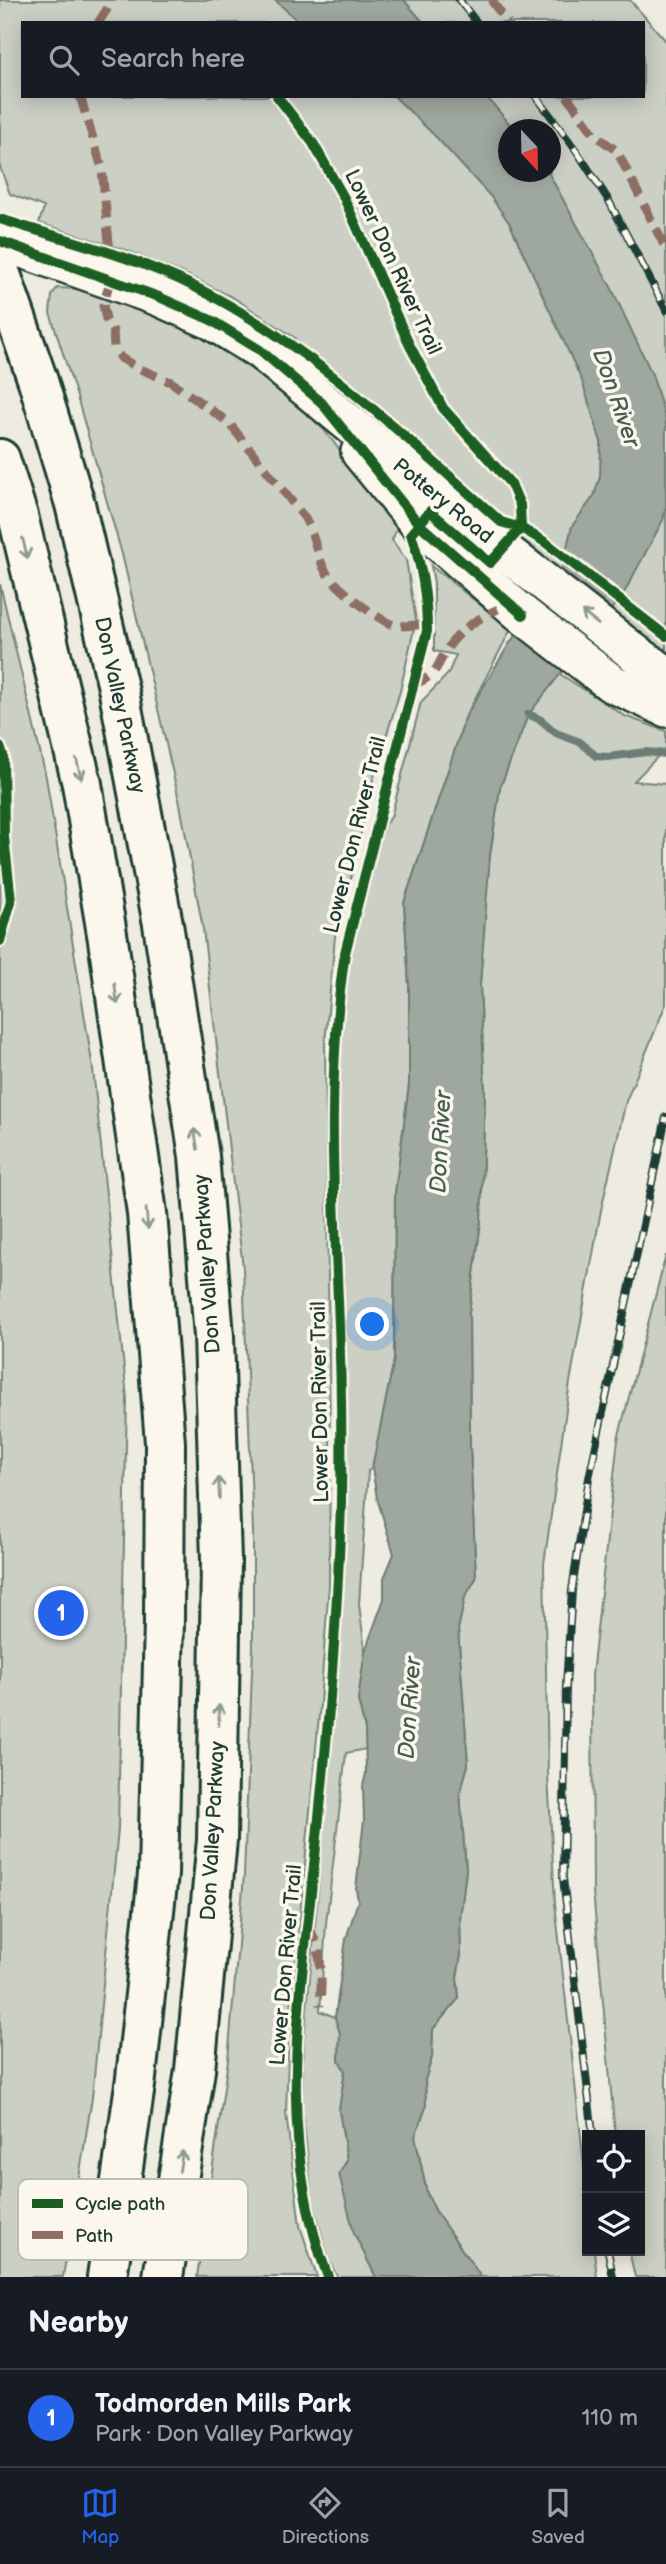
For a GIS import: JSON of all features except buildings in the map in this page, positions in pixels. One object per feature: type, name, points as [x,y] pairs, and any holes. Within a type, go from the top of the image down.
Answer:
[{"type":"highway","name":"Don Valley Parkway","points":[[5,287],[75,504],[120,692],[163,924],[199,1156],[214,1336],[221,1560],[217,1840],[195,2070],[178,2179]]},
{"type":"highway","points":[[0,459],[18,516],[82,783],[108,940],[147,1213],[164,1443],[164,1620],[158,1874],[136,2078],[121,2179]]},
{"type":"street","name":"Pottery Road","points":[[0,241],[118,281],[211,320],[260,350],[545,583],[666,675]]},
{"type":"street","name":"Pottery Road","points":[[321,402],[419,524],[523,615],[611,683],[623,691],[666,708]]},
{"type":"shaded area","points":[[0,0],[630,0],[666,41],[666,659],[494,529],[304,359],[295,338],[234,298],[185,274],[126,250],[39,223],[44,207],[10,194],[0,167]]},
{"type":"shaded area","points":[[57,288],[80,289],[130,302],[190,330],[285,391],[324,430],[363,480],[400,521],[392,540],[406,560],[416,620],[400,691],[371,787],[345,905],[336,926],[325,1043],[329,1585],[289,2031],[286,2113],[300,2226],[317,2277],[197,2277],[199,2260],[248,2260],[248,2179],[211,2179],[228,2060],[244,1875],[253,1647],[253,1531],[243,1268],[203,929],[180,804],[122,554],[50,313],[52,295]]},
{"type":"shaded area","points":[[431,566],[511,629],[466,716],[404,903],[409,985],[409,1085],[395,1193],[394,1360],[372,1468],[368,1471],[359,1604],[365,1651],[358,1700],[365,1729],[366,1749],[346,1753],[326,1924],[320,2011],[335,2017],[340,2033],[339,2060],[345,2071],[339,2110],[354,2233],[376,2277],[337,2277],[328,2258],[312,2198],[302,2105],[304,2040],[337,1695],[348,1480],[339,1121],[341,1037],[348,969],[360,914],[385,824],[391,817],[421,702],[448,674],[456,655],[434,651],[434,583]]},
{"type":"shaded area","points":[[0,584],[46,777],[93,1069],[127,1398],[118,1829],[92,2098],[79,2179],[18,2179],[18,2260],[66,2260],[63,2277],[0,2277]]},
{"type":"shaded area","points":[[560,674],[625,716],[666,731],[666,748],[634,781],[666,784],[666,1004],[626,1101],[601,1210],[570,1382],[544,1564],[548,1775],[555,1903],[582,2147],[582,2256],[595,2256],[597,2277],[481,2277],[437,2214],[427,2193],[415,2136],[426,2107],[425,2080],[432,2057],[433,2029],[459,1998],[457,1977],[461,1955],[460,1919],[466,1870],[460,1793],[468,1765],[458,1629],[465,1597],[476,1578],[470,1446],[469,1312],[481,1221],[485,1093],[480,985],[490,855],[500,788],[528,715]]},
{"type":"shaded area","points":[[666,1255],[666,2277],[635,2277],[630,2256],[645,2256],[645,2130],[615,2130],[593,1891],[592,1675],[618,1439]]},
{"type":"water","points":[[275,0],[404,0],[422,21],[298,21]]},
{"type":"water","name":"Don River","points":[[396,98],[488,98],[506,119],[498,119],[498,182],[553,182],[611,287],[652,374],[666,421],[666,506],[663,520],[624,593],[528,715],[500,788],[490,855],[480,985],[485,1093],[481,1221],[469,1312],[470,1446],[476,1578],[465,1597],[458,1629],[468,1765],[460,1793],[466,1870],[460,1919],[461,1955],[457,1977],[459,1998],[433,2029],[432,2057],[425,2080],[426,2107],[415,2136],[427,2194],[437,2214],[481,2277],[376,2277],[354,2233],[339,2174],[347,2160],[339,2110],[345,2071],[339,2060],[340,2033],[335,2017],[346,1939],[358,1901],[356,1889],[364,1820],[365,1729],[358,1700],[365,1651],[384,1599],[384,1578],[394,1554],[377,1498],[372,1468],[394,1360],[395,1193],[409,1085],[409,985],[404,903],[466,716],[509,644],[561,572],[572,526],[594,496],[600,476],[601,442],[582,381],[510,224],[491,197]]},
{"type":"pier","points":[[564,546],[627,595],[617,607],[560,564]]},
{"type":"waterway","points":[[528,714],[541,720],[556,733],[580,742],[596,756],[646,752],[666,754]]},
{"type":"railway","points":[[459,0],[475,21]]},
{"type":"railway","points":[[537,98],[609,201],[666,310]]},
{"type":"railway","points":[[592,2130],[563,1878],[566,1686],[572,1590],[589,1478],[666,1117]]},
{"type":"railway","points":[[609,2256],[613,2277]]},
{"type":"marked path","points":[[99,21],[113,0]]},
{"type":"marked path","points":[[491,0],[507,21]]},
{"type":"marked path","points":[[81,98],[102,168],[110,254]]},
{"type":"marked path","points":[[568,98],[595,135],[617,151],[666,249]]},
{"type":"marked path","points":[[111,278],[103,305],[106,319],[113,331],[114,348],[121,358],[171,382],[228,422],[304,517],[326,572],[347,594],[378,617],[394,625],[427,624]]},
{"type":"marked path","points":[[412,685],[429,677],[452,642],[462,632],[498,609]]},
{"type":"marked path","points":[[308,1926],[319,1954],[320,2006]]},
{"type":"cycle path","name":"Lower Don River Trail","points":[[279,98],[313,143],[344,198],[410,346],[443,408],[511,484],[520,505],[521,528]]},
{"type":"cycle path","points":[[0,219],[148,266],[238,310],[278,336],[355,394],[501,522],[521,528],[545,542],[666,636]]},
{"type":"cycle path","points":[[0,241],[159,297],[211,320],[260,350],[321,402],[419,524],[523,615]]},
{"type":"cycle path","name":"Lower Don River Trail","points":[[328,2277],[311,2224],[301,2171],[296,2064],[328,1718],[340,1544],[341,1400],[333,1126],[339,996],[345,953],[427,631],[423,582],[411,534],[430,511],[490,563],[521,528]]},
{"type":"cycle path","points":[[0,747],[3,755],[4,837],[11,901],[0,941]]},
{"type":"place","name":"Todmorden Mills Park","points":[[61,1613]]}]
